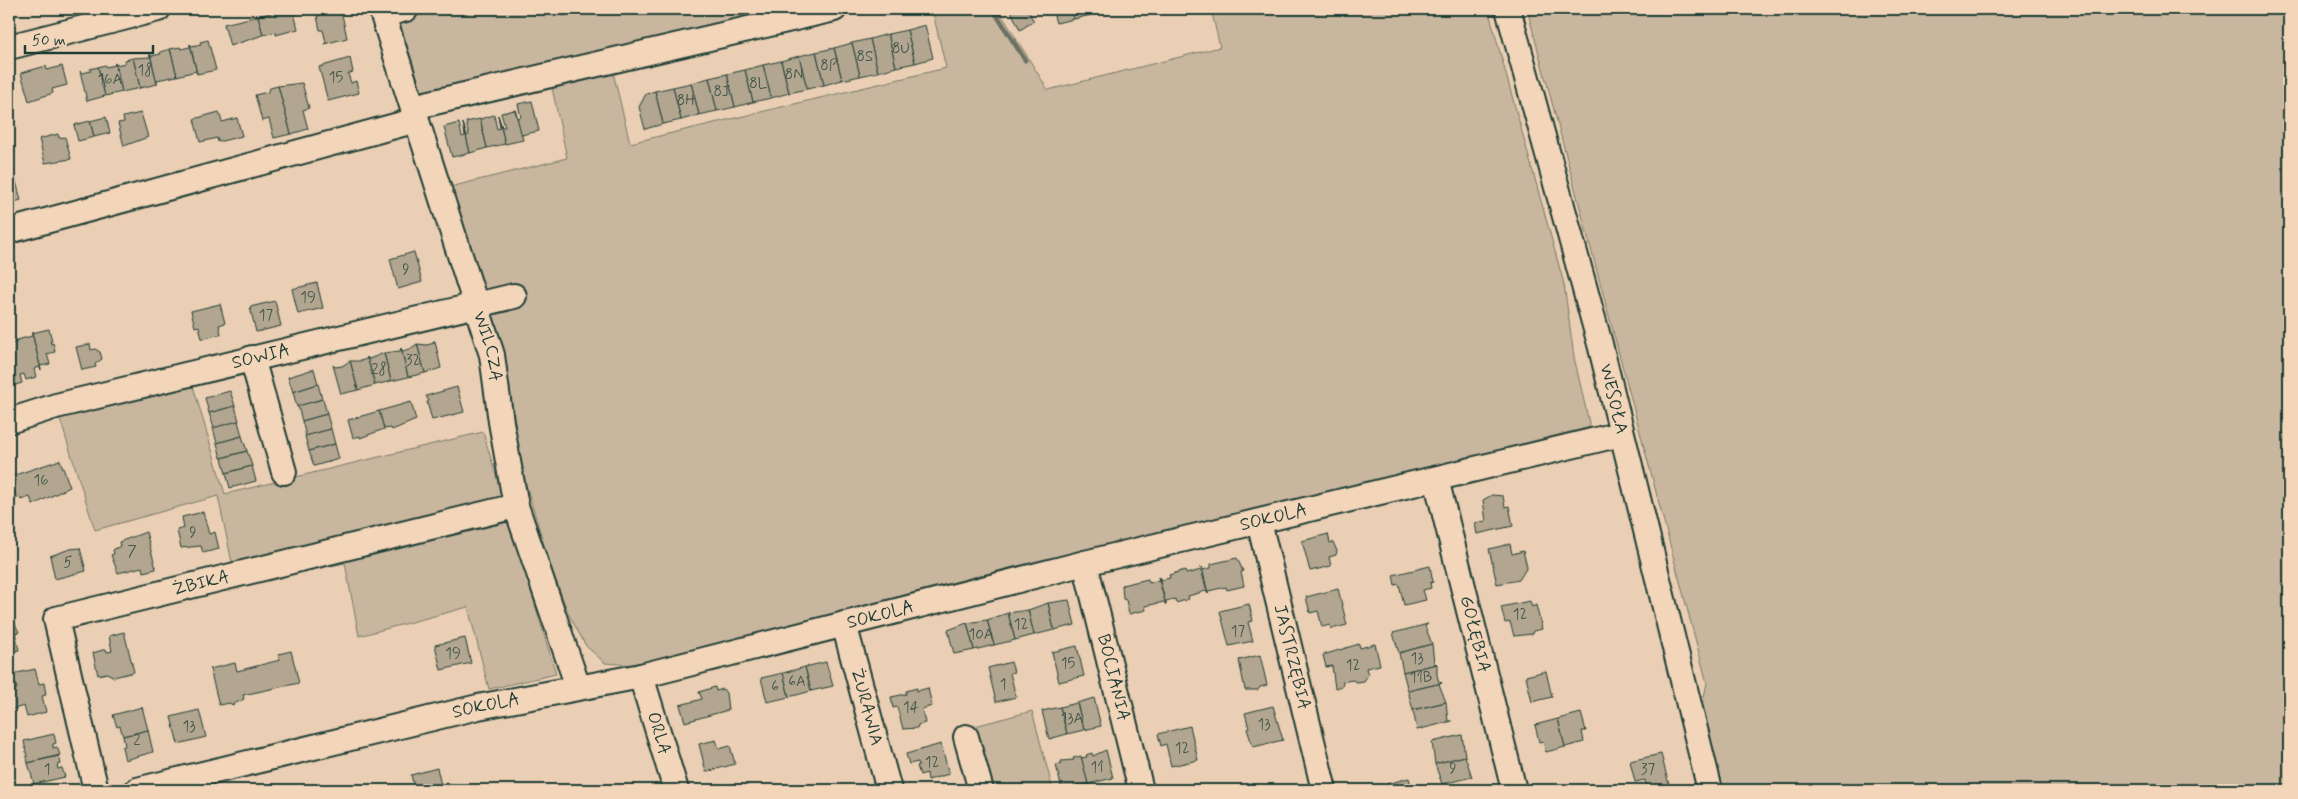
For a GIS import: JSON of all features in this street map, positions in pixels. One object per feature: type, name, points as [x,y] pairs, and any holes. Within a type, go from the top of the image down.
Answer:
[{"type":"street","points":[[9,47],[158,9]]},
{"type":"street","points":[[382,12],[406,9]]},
{"type":"street","points":[[9,231],[415,114],[834,9]]},
{"type":"street","name":"WESOŁA","points":[[1508,9],[1600,344],[1710,790]]},
{"type":"street","name":"WILCZA","points":[[382,12],[492,355],[500,422],[516,506],[578,687]]},
{"type":"street","name":"SOWIA","points":[[9,421],[56,406],[514,296]]},
{"type":"street","points":[[252,358],[284,472]]},
{"type":"street","name":"SOKOLA","points":[[137,790],[478,707],[641,676],[1085,564],[1621,434]]},
{"type":"street","name":"GOŁĘBIA","points":[[1436,479],[1514,790]]},
{"type":"street","name":"ŻBIKA","points":[[96,790],[56,618],[516,506]]},
{"type":"street","name":"JASTRZĘBIA","points":[[1259,522],[1324,790]]},
{"type":"street","name":"BOCIANIA","points":[[1085,564],[1141,790]]},
{"type":"street","name":"ŻURAWIA","points":[[844,624],[889,790]]},
{"type":"street","name":"ORLA","points":[[641,676],[676,790]]},
{"type":"street","points":[[966,736],[981,790]]},
{"type":"shaded area","points":[[446,9],[785,9],[423,95],[399,20]]},
{"type":"shaded area","points":[[932,9],[998,9],[1048,90],[1220,47],[1211,9],[1488,9],[1564,284],[1574,357],[1590,427],[1214,521],[1037,561],[634,665],[605,663],[586,646],[569,615],[549,562],[521,468],[501,339],[450,187],[567,158],[551,83],[612,68],[630,143],[946,68]]},
{"type":"shaded area","points":[[1527,9],[2289,9],[2289,790],[1718,790],[1699,719],[1707,683]]},
{"type":"shaded area","points":[[191,379],[225,494],[483,432],[556,674],[489,689],[468,607],[359,636],[345,563],[237,586],[218,496],[95,530],[59,416]]},
{"type":"shaded area","points":[[1032,711],[1053,790],[989,790],[971,727]]},
{"type":"building","points":[[293,9],[298,29],[276,35],[276,32],[263,35],[258,16]]},
{"type":"building","points":[[320,9],[334,9],[335,12],[341,10],[347,38],[324,44],[326,42],[323,30],[320,30],[317,16],[321,15]]},
{"type":"building","points":[[1010,9],[1033,9],[1029,13],[1034,21],[1020,30]]},
{"type":"building","points":[[1052,9],[1071,9],[1074,19],[1056,23]]},
{"type":"building","points":[[1071,9],[1090,9],[1091,15],[1074,19]]},
{"type":"building","points":[[258,16],[263,35],[230,46],[224,24]]},
{"type":"building","points":[[925,25],[933,58],[915,63],[907,30]]},
{"type":"building","points":[[907,30],[915,63],[896,67],[888,34]]},
{"type":"building","points":[[888,34],[896,67],[878,72],[870,39]]},
{"type":"building","points":[[870,39],[878,72],[860,76],[852,43]]},
{"type":"building","points":[[208,40],[216,70],[197,74],[190,44],[192,46],[201,44],[200,42]]},
{"type":"building","points":[[852,43],[860,76],[842,80],[834,48]]},
{"type":"building","points":[[190,44],[197,74],[196,71],[177,76],[170,49],[190,47]]},
{"type":"building","points":[[834,48],[842,80],[824,85],[816,52]]},
{"type":"building","points":[[170,49],[177,76],[157,80],[157,84],[150,54],[151,56],[161,54],[160,52]]},
{"type":"building","points":[[816,52],[824,85],[807,89],[799,56]]},
{"type":"building","points":[[150,54],[157,84],[140,88],[133,58],[150,57]]},
{"type":"building","points":[[799,56],[807,89],[789,93],[781,61]]},
{"type":"building","points":[[133,58],[140,88],[122,92],[115,63],[116,65],[125,63],[125,60]]},
{"type":"building","points":[[350,58],[353,72],[348,74],[351,83],[356,81],[359,93],[328,101],[319,67]]},
{"type":"building","points":[[781,61],[789,93],[771,98],[763,65]]},
{"type":"building","points":[[115,63],[122,92],[105,96],[98,67],[115,65]]},
{"type":"building","points":[[763,65],[771,98],[753,102],[745,70]]},
{"type":"building","points":[[46,66],[47,70],[62,66],[67,85],[52,89],[53,93],[29,101],[21,73]]},
{"type":"building","points":[[98,67],[105,96],[87,101],[80,71],[82,73],[91,71],[90,69]]},
{"type":"building","points":[[745,70],[753,102],[735,107],[727,74]]},
{"type":"building","points":[[727,74],[735,107],[717,111],[709,78]]},
{"type":"building","points":[[709,78],[717,111],[699,115],[691,83]]},
{"type":"building","points":[[302,83],[309,108],[303,110],[308,129],[291,134],[278,86]]},
{"type":"building","points":[[691,83],[699,115],[681,120],[673,87]]},
{"type":"building","points":[[278,86],[291,134],[274,138],[269,119],[262,121],[255,95],[268,92],[270,88]]},
{"type":"building","points":[[673,87],[681,120],[663,124],[655,91]]},
{"type":"building","points":[[655,91],[663,124],[645,129],[639,107],[646,94]]},
{"type":"building","points":[[532,101],[539,131],[521,135],[515,110],[518,118],[521,117],[518,104]]},
{"type":"building","points":[[515,110],[523,140],[505,144],[498,115],[502,127],[505,127],[501,113]]},
{"type":"building","points":[[219,112],[222,122],[237,118],[242,136],[218,142],[217,138],[200,142],[194,119]]},
{"type":"building","points":[[141,113],[148,137],[124,146],[118,123],[124,122],[123,117]]},
{"type":"building","points":[[494,115],[497,129],[500,128],[498,115],[505,144],[487,148],[480,119]]},
{"type":"building","points":[[106,117],[110,133],[94,137],[90,121]]},
{"type":"building","points":[[480,119],[487,148],[470,153],[463,123],[467,136],[469,135],[466,122]]},
{"type":"building","points":[[90,121],[94,137],[78,141],[74,125]]},
{"type":"building","points":[[459,123],[462,137],[465,136],[463,123],[470,153],[452,157],[444,127]]},
{"type":"building","points":[[58,134],[59,138],[65,137],[71,159],[45,163],[39,139]]},
{"type":"building","points":[[12,166],[21,200],[9,204],[9,167]]},
{"type":"building","points":[[414,252],[422,282],[398,289],[390,259]]},
{"type":"building","points":[[317,283],[323,308],[298,314],[292,289]]},
{"type":"building","points":[[275,301],[281,326],[256,332],[250,307]]},
{"type":"building","points":[[220,304],[225,323],[219,325],[221,334],[202,339],[199,326],[195,327],[191,311]]},
{"type":"building","points":[[49,329],[52,341],[50,341],[51,344],[53,343],[55,352],[47,354],[50,364],[40,366],[32,333]]},
{"type":"building","points":[[32,333],[41,370],[39,367],[34,369],[36,377],[26,380],[24,374],[20,375],[22,383],[12,386],[9,372],[9,344],[32,336]]},
{"type":"building","points":[[433,341],[435,341],[441,368],[425,373],[417,344],[427,345],[434,343]]},
{"type":"building","points":[[90,344],[91,350],[95,349],[100,352],[102,359],[95,364],[96,367],[82,370],[76,347]]},
{"type":"building","points":[[417,344],[425,373],[408,377],[401,348],[402,351],[410,349]]},
{"type":"building","points":[[401,348],[408,377],[391,381],[384,353],[400,351]]},
{"type":"building","points":[[384,353],[391,381],[375,385],[367,357],[369,359]]},
{"type":"building","points":[[367,357],[375,385],[358,390],[350,361],[360,361],[367,359]]},
{"type":"building","points":[[350,361],[358,390],[341,394],[333,365],[335,367],[342,366]]},
{"type":"building","points":[[314,369],[318,384],[293,392],[288,377]]},
{"type":"building","points":[[318,384],[322,399],[297,407],[293,392]]},
{"type":"building","points":[[457,387],[464,412],[432,420],[427,402],[429,401],[426,396]]},
{"type":"building","points":[[230,391],[235,406],[209,413],[205,398]]},
{"type":"building","points":[[323,399],[327,414],[302,421],[298,406]]},
{"type":"building","points":[[411,402],[416,420],[392,430],[391,428],[384,429],[379,411]]},
{"type":"building","points":[[235,406],[239,421],[214,428],[209,413]]},
{"type":"building","points":[[379,411],[384,429],[360,438],[360,436],[353,438],[348,420]]},
{"type":"building","points":[[327,414],[331,429],[306,436],[302,421]]},
{"type":"building","points":[[238,421],[242,436],[217,443],[213,428]]},
{"type":"building","points":[[331,429],[335,444],[309,451],[305,436]]},
{"type":"building","points":[[242,436],[247,451],[221,458],[217,443]]},
{"type":"building","points":[[335,444],[339,459],[314,466],[309,451]]},
{"type":"building","points":[[247,451],[252,466],[226,473],[222,458]]},
{"type":"building","points":[[60,460],[70,487],[33,505],[30,497],[21,500],[20,497],[17,498],[12,487],[15,486],[12,476]]},
{"type":"building","points":[[252,466],[256,481],[230,488],[226,473]]},
{"type":"building","points":[[1492,495],[1503,496],[1505,507],[1509,506],[1513,526],[1477,534],[1475,523],[1486,521],[1483,500]]},
{"type":"building","points":[[203,512],[209,534],[215,532],[219,549],[203,553],[201,546],[181,548],[177,530],[184,528],[182,517]]},
{"type":"building","points":[[146,532],[156,569],[143,572],[142,567],[118,573],[111,555],[114,554],[113,550],[120,546],[119,542]]},
{"type":"building","points":[[1328,534],[1330,543],[1333,542],[1337,551],[1336,555],[1329,557],[1331,566],[1310,571],[1302,541]]},
{"type":"building","points":[[1510,544],[1512,554],[1523,551],[1527,567],[1519,580],[1497,584],[1489,549]]},
{"type":"building","points":[[80,548],[86,571],[55,579],[50,556],[70,549]]},
{"type":"building","points":[[1237,558],[1243,571],[1241,572],[1244,586],[1227,590],[1226,587],[1208,591],[1208,594],[1202,567],[1203,570],[1211,568],[1211,564]]},
{"type":"building","points":[[1430,566],[1433,582],[1430,583],[1431,588],[1423,590],[1426,600],[1404,605],[1399,584],[1395,585],[1393,575]]},
{"type":"building","points":[[1185,570],[1186,574],[1201,570],[1208,594],[1206,591],[1188,596],[1189,599],[1176,603],[1175,599],[1166,601],[1166,605],[1159,577],[1161,580],[1170,578],[1169,575]]},
{"type":"building","points":[[1148,579],[1149,583],[1159,580],[1166,605],[1164,602],[1145,606],[1146,610],[1129,614],[1126,600],[1123,599],[1122,585]]},
{"type":"building","points":[[1338,589],[1347,625],[1331,629],[1330,625],[1322,627],[1318,611],[1310,613],[1306,597]]},
{"type":"building","points":[[1069,600],[1075,625],[1054,630],[1048,603]]},
{"type":"building","points":[[1530,601],[1532,607],[1536,605],[1542,629],[1533,631],[1532,634],[1514,636],[1510,622],[1505,623],[1501,607]]},
{"type":"building","points":[[1048,603],[1054,630],[1034,635],[1028,610]]},
{"type":"building","points":[[1249,604],[1253,621],[1248,622],[1253,641],[1229,646],[1220,611]]},
{"type":"building","points":[[12,608],[14,622],[19,632],[15,633],[19,650],[9,652],[9,609]]},
{"type":"building","points":[[1028,610],[1034,635],[1015,640],[1008,613]]},
{"type":"building","points":[[1008,613],[1015,640],[994,645],[987,620]]},
{"type":"building","points":[[987,620],[994,645],[974,650],[967,623]]},
{"type":"building","points":[[967,623],[974,650],[954,654],[948,630]]},
{"type":"building","points":[[1428,624],[1425,626],[1432,644],[1399,653],[1393,633]]},
{"type":"building","points":[[124,632],[134,672],[114,677],[107,673],[98,675],[93,653],[106,649],[107,652],[112,651],[109,636]]},
{"type":"building","points":[[465,638],[471,663],[441,670],[435,645]]},
{"type":"building","points":[[1359,644],[1360,648],[1375,644],[1380,665],[1366,668],[1368,675],[1364,681],[1357,682],[1352,680],[1342,682],[1343,686],[1335,688],[1332,666],[1326,667],[1323,655]]},
{"type":"building","points":[[1432,644],[1434,663],[1437,664],[1403,672],[1399,653]]},
{"type":"building","points":[[1077,646],[1084,676],[1059,682],[1052,652]]},
{"type":"building","points":[[291,651],[299,683],[243,695],[244,699],[232,705],[230,703],[219,705],[210,669],[235,663],[237,671],[280,660],[279,654]]},
{"type":"building","points":[[1260,655],[1267,685],[1260,687],[1258,690],[1245,690],[1239,660]]},
{"type":"building","points":[[826,662],[833,686],[811,691],[805,667]]},
{"type":"building","points":[[1011,662],[1014,672],[1010,673],[1016,697],[996,702],[988,668]]},
{"type":"building","points":[[1437,664],[1437,675],[1439,682],[1442,683],[1408,691],[1403,672]]},
{"type":"building","points":[[805,667],[811,691],[789,697],[783,673]]},
{"type":"building","points":[[35,669],[39,684],[44,683],[46,695],[42,696],[46,712],[27,717],[24,706],[10,710],[9,691],[17,689],[13,674]]},
{"type":"building","points":[[1546,671],[1552,697],[1532,702],[1526,676]]},
{"type":"building","points":[[783,673],[789,697],[767,702],[761,678]]},
{"type":"building","points":[[1442,683],[1439,684],[1446,702],[1413,710],[1408,691]]},
{"type":"building","points":[[715,687],[716,691],[723,689],[726,693],[728,710],[685,722],[680,705],[702,699],[699,692]]},
{"type":"building","points":[[917,688],[917,691],[928,688],[932,706],[922,709],[925,723],[918,725],[917,728],[903,729],[897,707],[893,708],[891,697],[906,694],[906,691]]},
{"type":"building","points":[[1094,698],[1101,726],[1084,730],[1077,703]]},
{"type":"building","points":[[1446,702],[1448,721],[1452,721],[1417,730],[1413,710]]},
{"type":"building","points":[[1077,703],[1084,730],[1067,734],[1060,707]]},
{"type":"building","points":[[1273,706],[1283,740],[1253,747],[1247,729],[1249,728],[1245,713]]},
{"type":"building","points":[[142,707],[148,730],[123,736],[120,726],[117,727],[113,715]]},
{"type":"building","points":[[1060,707],[1067,734],[1049,739],[1042,711]]},
{"type":"building","points":[[199,710],[206,737],[178,744],[171,717]]},
{"type":"building","points":[[1581,713],[1586,731],[1582,731],[1584,742],[1565,747],[1558,719]]},
{"type":"building","points":[[1558,719],[1565,747],[1546,752],[1543,741],[1539,742],[1535,725]]},
{"type":"building","points":[[1190,726],[1198,760],[1171,766],[1166,744],[1161,746],[1158,734]]},
{"type":"building","points":[[148,730],[153,752],[125,760],[122,747],[125,746],[123,736]]},
{"type":"building","points":[[54,734],[56,743],[53,744],[53,748],[57,747],[60,755],[28,763],[24,741]]},
{"type":"building","points":[[1462,735],[1465,756],[1435,764],[1432,742]]},
{"type":"building","points":[[716,740],[719,749],[730,746],[735,764],[706,772],[699,744]]},
{"type":"building","points":[[941,744],[949,774],[928,780],[927,773],[920,775],[917,766],[919,765],[918,762],[909,764],[906,754]]},
{"type":"building","points":[[1106,750],[1113,778],[1088,784],[1081,758],[1087,757],[1086,755],[1092,753],[1093,756]]},
{"type":"building","points":[[1661,754],[1669,785],[1657,790],[1647,790],[1645,780],[1635,782],[1630,761]]},
{"type":"building","points":[[59,756],[61,764],[57,765],[58,769],[62,768],[65,777],[34,784],[28,763]]},
{"type":"building","points":[[1081,756],[1088,784],[1062,790],[1056,765],[1062,764],[1061,761],[1074,760],[1073,758]]},
{"type":"building","points":[[1465,756],[1472,777],[1442,784],[1435,764]]},
{"type":"building","points":[[437,768],[441,785],[450,783],[452,790],[415,790],[411,775]]},
{"type":"building","points":[[1409,778],[1412,790],[1389,790],[1387,784]]},
{"type":"building","points":[[748,786],[749,790],[733,790]]},
{"type":"waterway","points":[[562,9],[564,14]]},
{"type":"waterway","points":[[993,9],[1025,60]]}]
